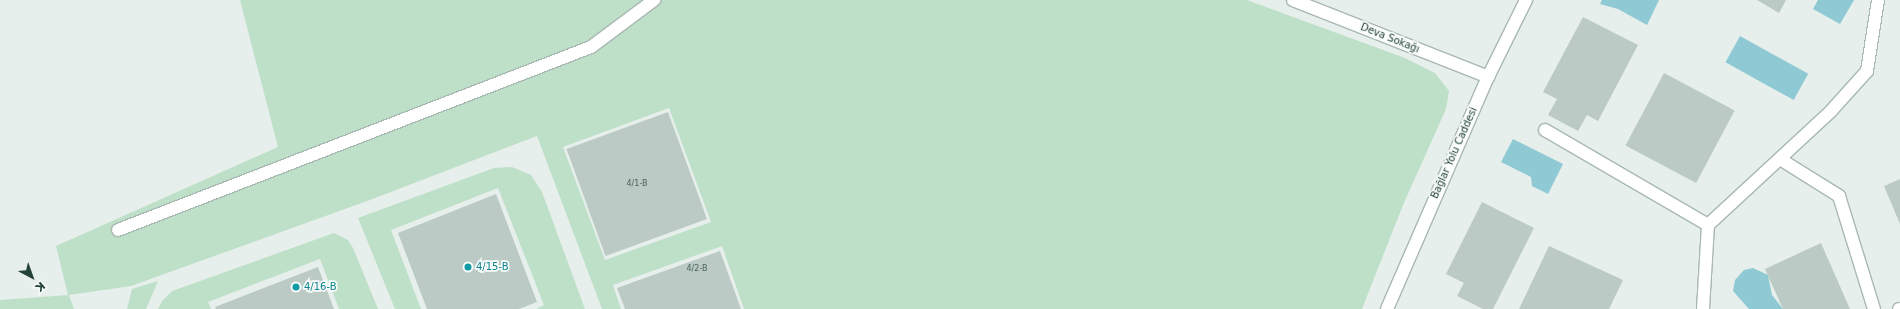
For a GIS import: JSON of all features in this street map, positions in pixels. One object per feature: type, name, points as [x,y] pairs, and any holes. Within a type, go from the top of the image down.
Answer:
[{"type":"street","points":[[118,230],[591,47],[654,0]]},
{"type":"street","name":"Deva Sokağı","points":[[1293,0],[1488,77]]},
{"type":"street","name":"Bağlar Yolu Caddesi","points":[[1388,309],[1488,77],[1526,0]]},
{"type":"street","points":[[1703,309],[1708,225],[1830,111],[1867,71],[1878,0]]},
{"type":"street","points":[[1545,130],[1708,225]]},
{"type":"street","points":[[1780,159],[1839,196],[1874,309]]},
{"type":"green space","points":[[240,0],[1247,0],[1405,58],[1435,73],[1449,91],[1446,109],[1403,205],[1362,309],[744,309],[722,246],[613,285],[621,309],[602,309],[537,136],[370,200],[131,286],[69,295],[74,309],[0,309],[0,300],[68,295],[56,246],[278,147]],"holes":[[[669,108],[711,222],[605,260],[563,147]]]},
{"type":"green space","points":[[512,167],[531,175],[542,192],[585,309],[536,309],[544,305],[498,188],[391,230],[421,309],[395,309],[358,218],[494,168]]},
{"type":"green space","points":[[334,233],[348,240],[353,248],[378,309],[339,309],[320,259],[208,302],[211,309],[158,309],[162,301],[172,291]]},
{"type":"green space","points":[[158,281],[146,309],[127,309],[132,289]]},
{"type":"water","points":[[1602,0],[1659,0],[1647,25],[1618,9],[1600,4]]},
{"type":"water","points":[[1818,0],[1854,0],[1840,24],[1813,9]]},
{"type":"water","points":[[1740,36],[1808,74],[1794,100],[1725,62]]},
{"type":"water","points":[[1513,139],[1563,164],[1548,194],[1532,186],[1531,177],[1501,162]]},
{"type":"water","points":[[1753,268],[1768,275],[1772,295],[1783,309],[1749,309],[1733,291],[1735,280],[1744,270]]},
{"type":"building","points":[[1757,0],[1786,0],[1779,13]]},
{"type":"building","points":[[1583,17],[1638,45],[1598,121],[1587,115],[1578,131],[1548,115],[1557,99],[1543,92]]},
{"type":"building","points":[[1664,73],[1735,111],[1696,183],[1626,145]]},
{"type":"building","points":[[668,112],[707,219],[606,256],[567,149]]},
{"type":"building","points":[[1900,179],[1900,224],[1884,186]]},
{"type":"building","name":"4/15-B","points":[[496,194],[537,302],[519,309],[427,309],[398,233]]},
{"type":"building","points":[[1482,202],[1534,228],[1493,309],[1483,309],[1457,296],[1464,283],[1446,274]]},
{"type":"building","points":[[1821,243],[1850,309],[1783,309],[1765,269]]},
{"type":"building","points":[[1549,246],[1623,280],[1609,309],[1519,309]]},
{"type":"building","points":[[720,251],[741,309],[625,309],[617,288]]},
{"type":"building","name":"4/16-B","points":[[318,267],[334,309],[216,309],[215,307]]},
{"type":"place","name":"4/15-B","points":[[468,267]]},
{"type":"place","name":"4/16-B","points":[[296,287]]}]
